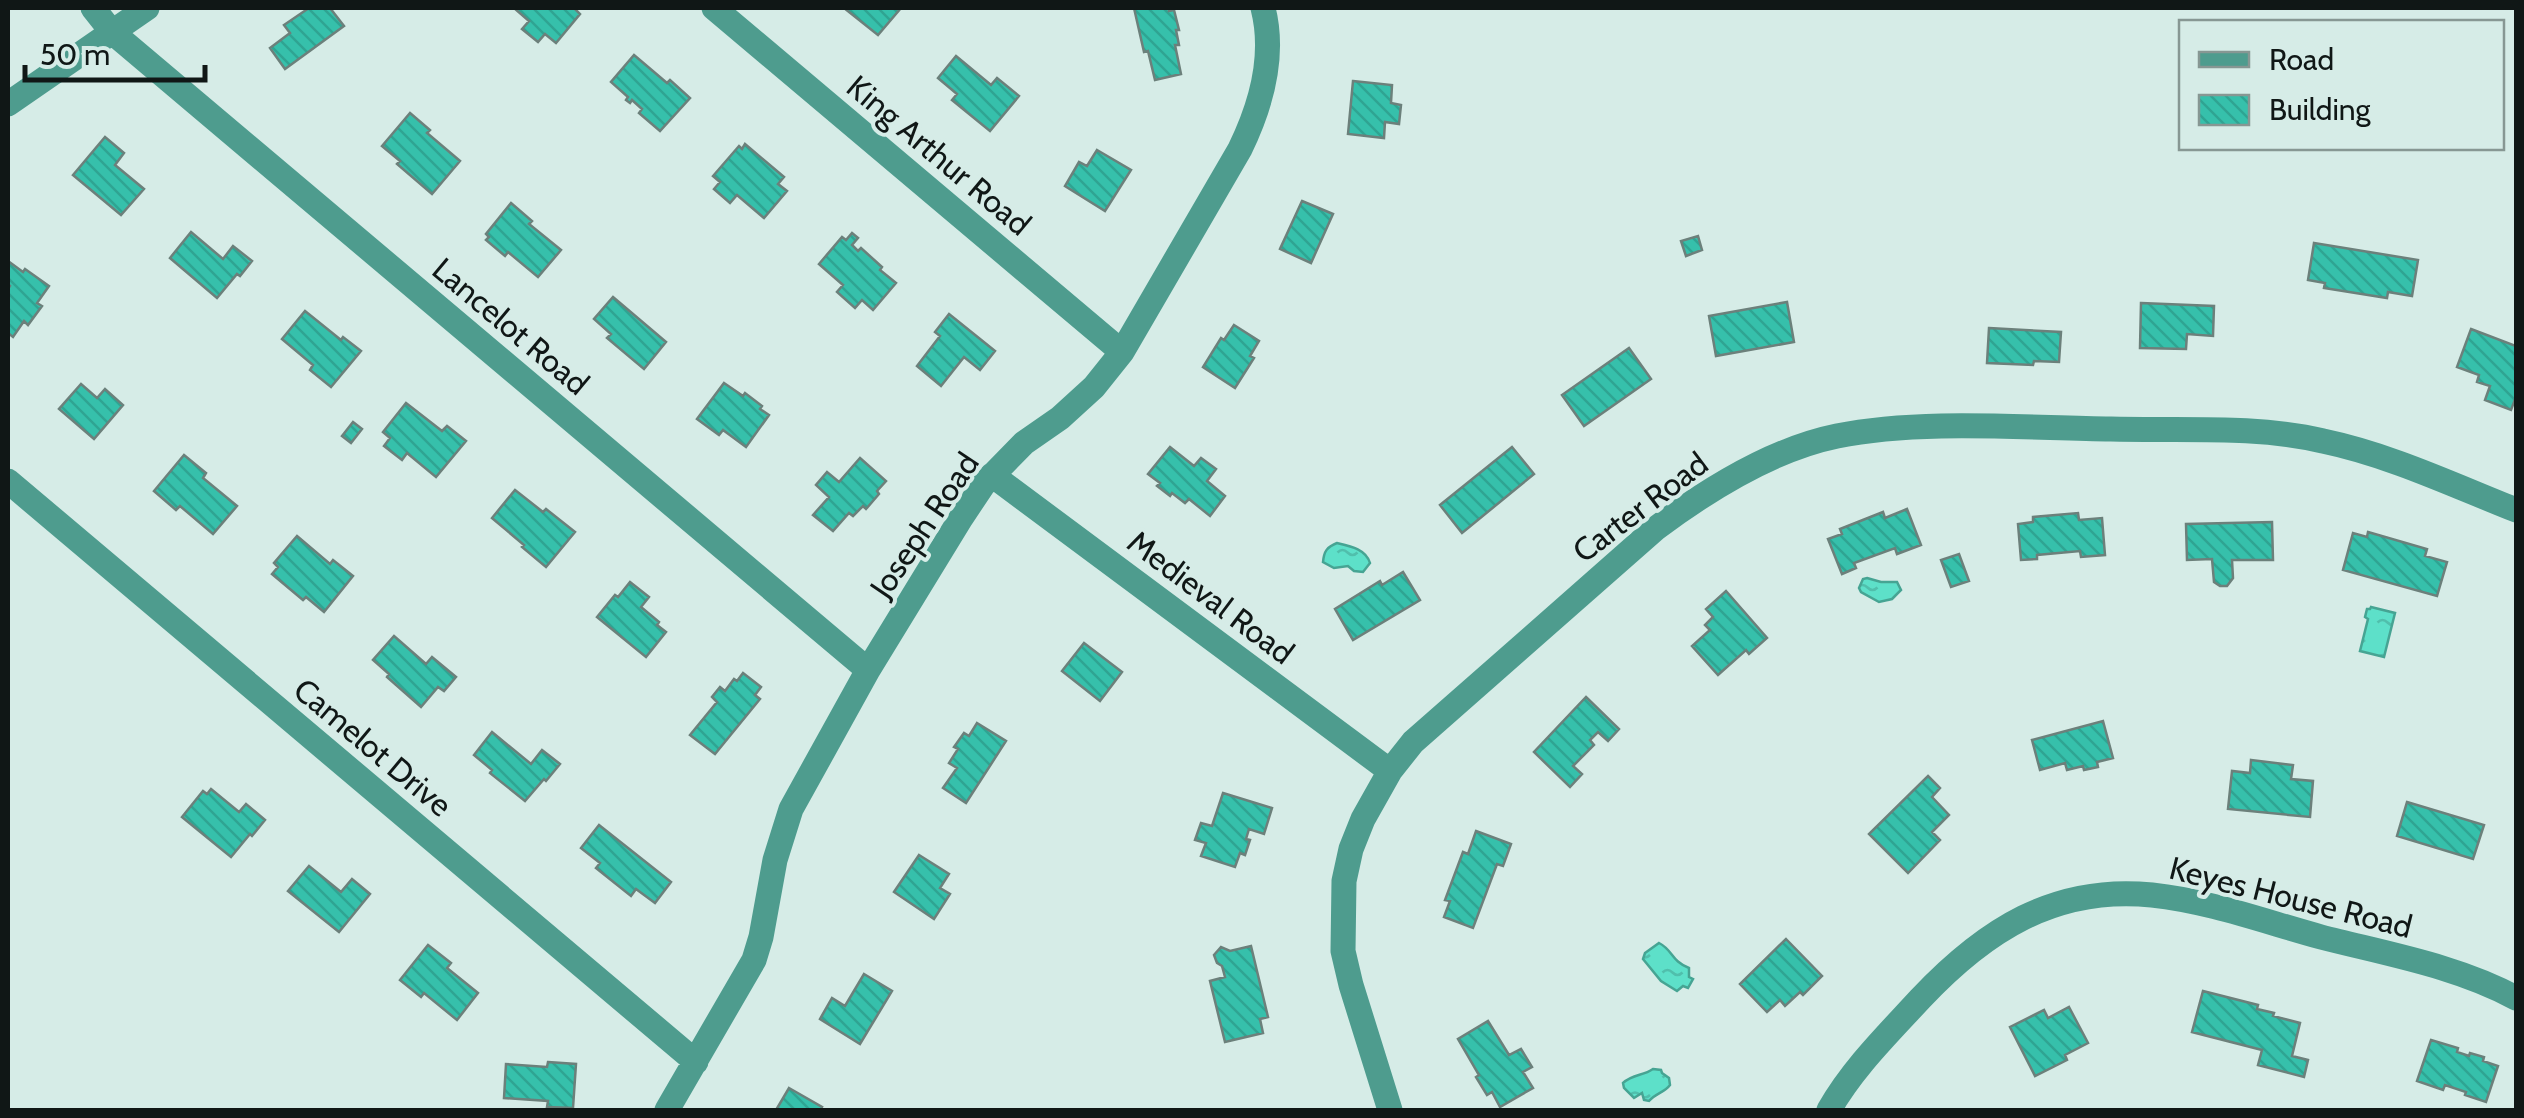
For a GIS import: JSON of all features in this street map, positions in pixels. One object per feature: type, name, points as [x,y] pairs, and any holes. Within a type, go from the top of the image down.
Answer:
[{"type":"street","name":"Lancelot Road","points":[[93,8],[112,32],[868,670]]},
{"type":"street","points":[[8,104],[147,8]]},
{"type":"street","name":"King Arthur Road","points":[[714,8],[1122,352]]},
{"type":"street","name":"Joseph Road","points":[[667,1110],[754,960],[775,860],[791,809],[868,670],[960,518],[992,475],[1024,443],[1094,387],[1122,352],[1249,132],[1268,55],[1263,8]]},
{"type":"street","name":"Carter Road","points":[[1390,1110],[1343,952],[1344,881],[1351,849],[1370,806],[1413,742],[1464,696],[1655,529],[1739,474],[1834,437],[1905,428],[2253,432],[2324,440],[2516,510]]},
{"type":"street","name":"Medieval Road","points":[[992,475],[1390,771]]},
{"type":"street","name":"Camelot Drive","points":[[8,482],[696,1062]]},
{"type":"street","name":"Keyes House Road","points":[[1829,1110],[1866,1056],[1975,947],[2039,909],[2085,897],[2139,894],[2185,900],[2458,973],[2516,998]]},
{"type":"water","points":[[1337,543],[1365,554],[1370,563],[1363,572],[1348,566],[1334,568],[1323,562],[1327,550]]},
{"type":"water","points":[[1867,578],[1897,582],[1901,590],[1892,599],[1879,602],[1859,588]]},
{"type":"water","points":[[2367,609],[2395,613],[2384,657],[2360,651]]},
{"type":"water","points":[[1659,943],[1689,968],[1689,977],[1693,979],[1688,988],[1683,986],[1677,991],[1661,981],[1643,959]]},
{"type":"water","points":[[1653,1069],[1661,1070],[1670,1085],[1649,1101],[1644,1100],[1642,1093],[1634,1098],[1624,1088],[1627,1080]]},
{"type":"building","points":[[309,8],[330,8],[344,26],[285,69],[270,48],[290,33],[284,25]]},
{"type":"building","points":[[514,8],[574,8],[580,14],[556,43],[545,34],[538,42],[522,29],[529,21]]},
{"type":"building","points":[[844,8],[901,8],[878,35]]},
{"type":"building","points":[[1134,8],[1174,10],[1181,74],[1155,80]]},
{"type":"building","points":[[634,55],[690,98],[660,131],[611,82]]},
{"type":"building","points":[[956,56],[991,85],[997,78],[1019,96],[990,131],[952,100],[957,94],[938,78]]},
{"type":"building","points":[[1353,81],[1392,85],[1391,103],[1401,105],[1399,124],[1385,122],[1384,138],[1348,134]]},
{"type":"building","points":[[410,113],[460,161],[432,194],[382,146]]},
{"type":"building","points":[[105,137],[124,153],[115,165],[144,189],[121,215],[73,175]]},
{"type":"building","points":[[745,144],[784,177],[778,184],[787,191],[764,218],[737,195],[730,203],[714,189],[720,182],[713,176]]},
{"type":"building","points":[[1097,150],[1131,170],[1105,211],[1065,186],[1079,162],[1087,166]]},
{"type":"building","points":[[1302,201],[1333,214],[1311,263],[1280,249]]},
{"type":"building","points":[[511,203],[561,250],[538,277],[486,240],[486,234]]},
{"type":"building","points":[[191,232],[223,259],[233,246],[252,261],[217,298],[170,258]]},
{"type":"building","points":[[852,233],[858,238],[852,245],[858,251],[861,248],[896,283],[873,310],[862,300],[855,308],[837,292],[843,285],[819,264],[842,237],[846,240]]},
{"type":"building","points":[[1698,236],[1702,250],[1686,256],[1681,241]]},
{"type":"building","points":[[2314,243],[2418,260],[2412,296],[2388,292],[2387,298],[2324,288],[2325,283],[2308,280]]},
{"type":"building","points":[[8,261],[49,286],[37,303],[42,306],[13,337],[8,333]]},
{"type":"building","points":[[613,297],[666,342],[644,369],[607,338],[611,334],[594,319]]},
{"type":"building","points":[[1787,302],[1794,342],[1716,356],[1709,316]]},
{"type":"building","points":[[2141,303],[2214,306],[2213,336],[2187,334],[2186,349],[2140,348]]},
{"type":"building","points":[[305,311],[361,351],[331,387],[310,370],[313,365],[282,339]]},
{"type":"building","points":[[949,314],[995,351],[980,370],[964,357],[941,386],[917,366],[940,336],[935,332]]},
{"type":"building","points":[[1234,325],[1259,341],[1250,356],[1254,358],[1235,388],[1203,367]]},
{"type":"building","points":[[1989,328],[2061,332],[2059,362],[1987,363]]},
{"type":"building","points":[[2471,329],[2516,346],[2516,397],[2511,410],[2485,400],[2490,386],[2477,382],[2479,375],[2457,367]]},
{"type":"building","points":[[1629,348],[1651,379],[1584,426],[1562,395]]},
{"type":"building","points":[[724,383],[743,396],[745,393],[769,415],[746,447],[723,430],[719,435],[697,419]]},
{"type":"building","points":[[81,384],[97,398],[105,389],[123,405],[94,439],[59,409]]},
{"type":"building","points":[[406,403],[442,431],[447,426],[466,441],[436,477],[407,453],[402,460],[384,446],[390,438],[383,432]]},
{"type":"building","points":[[353,422],[362,429],[351,443],[342,436]]},
{"type":"building","points":[[1170,447],[1194,466],[1201,458],[1216,469],[1207,481],[1225,496],[1210,516],[1189,499],[1185,503],[1172,493],[1170,496],[1148,474]]},
{"type":"building","points":[[1512,447],[1534,474],[1462,533],[1440,505]]},
{"type":"building","points":[[184,455],[206,473],[203,478],[237,506],[213,534],[180,506],[176,510],[154,491]]},
{"type":"building","points":[[860,458],[886,481],[866,509],[863,506],[853,516],[849,513],[833,531],[813,515],[829,497],[816,485],[827,472],[839,482]]},
{"type":"building","points":[[515,490],[575,532],[546,567],[492,518]]},
{"type":"building","points":[[1907,509],[1921,545],[1897,554],[1895,548],[1854,563],[1856,568],[1842,574],[1828,539],[1842,534],[1840,529],[1883,512],[1885,518]]},
{"type":"building","points":[[2078,513],[2079,520],[2102,518],[2105,555],[2081,557],[2080,551],[2021,560],[2018,524],[2033,522],[2033,517]]},
{"type":"building","points":[[2272,522],[2273,560],[2232,560],[2233,578],[2227,586],[2214,582],[2212,559],[2187,560],[2186,524]]},
{"type":"building","points":[[2368,532],[2427,549],[2425,556],[2447,562],[2437,596],[2343,570],[2353,533],[2367,537]]},
{"type":"building","points":[[297,536],[330,564],[333,560],[353,576],[324,612],[272,574],[278,567],[274,563]]},
{"type":"building","points":[[1959,554],[1969,581],[1951,587],[1941,560]]},
{"type":"building","points":[[1403,572],[1420,600],[1353,640],[1335,609],[1380,581],[1382,585]]},
{"type":"building","points":[[630,582],[649,597],[641,607],[666,632],[646,657],[597,617]]},
{"type":"building","points":[[1726,591],[1767,638],[1749,654],[1746,650],[1718,675],[1692,646],[1710,630],[1705,625],[1713,617],[1706,609]]},
{"type":"building","points":[[394,636],[426,664],[432,657],[456,677],[444,691],[438,687],[421,707],[373,660]]},
{"type":"building","points":[[1084,643],[1122,672],[1100,701],[1062,671]]},
{"type":"building","points":[[743,673],[761,687],[755,695],[760,699],[715,754],[690,735],[717,702],[712,697],[720,687],[725,691]]},
{"type":"building","points":[[1586,697],[1619,729],[1608,741],[1598,732],[1590,740],[1594,745],[1573,766],[1582,774],[1570,787],[1534,752]]},
{"type":"building","points":[[2103,721],[2113,758],[2084,770],[2083,766],[2067,770],[2065,763],[2040,770],[2032,740]]},
{"type":"building","points":[[977,723],[1006,741],[966,803],[943,788],[957,768],[949,763],[958,749],[954,747],[964,733],[969,736]]},
{"type":"building","points":[[492,732],[531,764],[542,750],[560,764],[525,801],[474,755]]},
{"type":"building","points":[[2251,760],[2293,765],[2291,779],[2313,781],[2310,817],[2228,809],[2232,771],[2250,773]]},
{"type":"building","points":[[1928,776],[1940,788],[1932,797],[1949,815],[1932,832],[1940,840],[1908,873],[1869,834]]},
{"type":"building","points":[[211,789],[239,812],[246,804],[265,820],[231,857],[182,817],[203,791],[207,794]]},
{"type":"building","points":[[1223,793],[1272,808],[1264,834],[1249,829],[1245,855],[1240,853],[1235,867],[1201,856],[1206,843],[1195,840],[1201,823],[1212,826]]},
{"type":"building","points":[[2407,802],[2484,825],[2473,859],[2397,836]]},
{"type":"building","points":[[599,825],[671,882],[655,903],[636,889],[631,896],[596,868],[600,863],[581,848]]},
{"type":"building","points":[[1476,831],[1511,844],[1503,866],[1497,864],[1473,928],[1444,917],[1450,901],[1445,900],[1463,852],[1468,854]]},
{"type":"building","points":[[919,855],[949,874],[940,888],[950,894],[934,919],[894,892]]},
{"type":"building","points":[[309,866],[341,892],[352,879],[370,894],[339,932],[288,891]]},
{"type":"building","points":[[1786,939],[1822,976],[1803,995],[1800,992],[1785,1006],[1780,1000],[1767,1012],[1740,984]]},
{"type":"building","points":[[428,945],[451,963],[447,968],[478,993],[457,1020],[424,993],[421,997],[400,980]]},
{"type":"building","points":[[1251,946],[1268,1017],[1260,1019],[1263,1033],[1225,1042],[1210,981],[1225,977],[1214,955],[1221,947],[1230,951]]},
{"type":"building","points":[[864,974],[892,991],[860,1044],[820,1019],[832,998],[845,1006]]},
{"type":"building","points":[[2203,991],[2258,1005],[2257,1009],[2274,1013],[2273,1016],[2300,1023],[2292,1056],[2308,1060],[2304,1077],[2258,1065],[2262,1050],[2192,1032]]},
{"type":"building","points":[[2069,1007],[2088,1043],[2065,1055],[2067,1060],[2035,1076],[2010,1027],[2044,1010],[2048,1018]]},
{"type":"building","points":[[1488,1021],[1509,1055],[1521,1049],[1532,1067],[1523,1072],[1533,1088],[1500,1107],[1492,1092],[1487,1095],[1458,1039]]},
{"type":"building","points":[[2431,1040],[2458,1048],[2457,1052],[2469,1056],[2470,1053],[2484,1057],[2483,1061],[2498,1066],[2486,1102],[2445,1085],[2443,1090],[2417,1081]]},
{"type":"building","points":[[548,1062],[576,1064],[573,1108],[547,1107],[548,1101],[504,1098],[506,1064],[547,1067]]},
{"type":"building","points":[[789,1088],[822,1107],[776,1110]]}]
